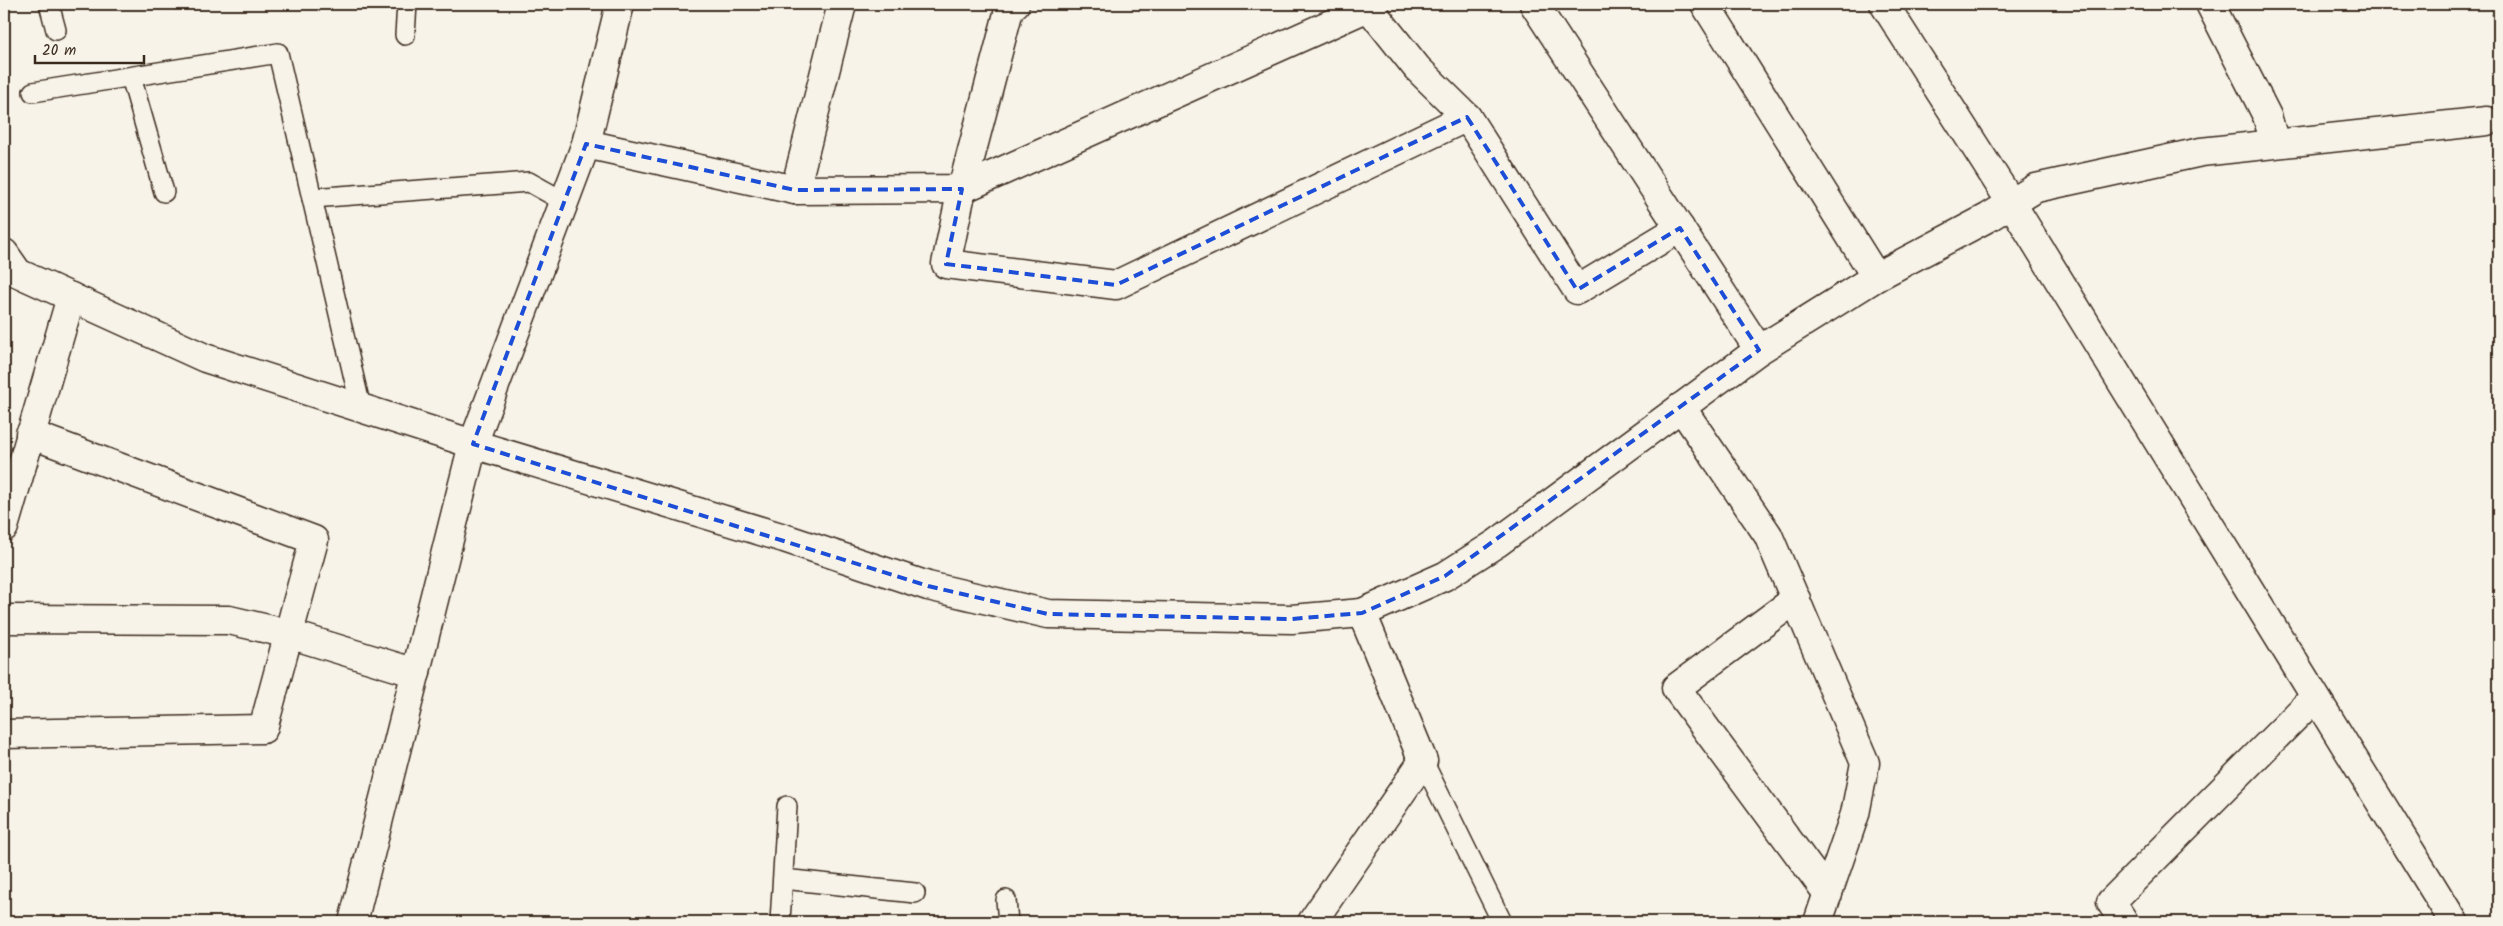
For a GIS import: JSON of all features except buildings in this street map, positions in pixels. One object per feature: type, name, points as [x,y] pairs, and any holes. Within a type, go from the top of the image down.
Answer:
[{"type":"street","points":[[353,922],[473,444],[586,144],[620,4]]},
{"type":"street","points":[[795,190],[842,4]]},
{"type":"street","points":[[1016,4],[1010,6],[962,189],[946,264],[1116,285],[1467,117]]},
{"type":"street","points":[[1534,4],[1759,350]]},
{"type":"street","points":[[1705,4],[1876,277]]},
{"type":"street","points":[[1884,4],[2012,204],[2454,922]]},
{"type":"street","points":[[2210,4],[2267,116],[2275,143]]},
{"type":"street","points":[[586,144],[795,190],[962,189],[1370,5],[1416,68],[1467,117],[1577,290],[1680,228]]},
{"type":"street","points":[[8,270],[205,358],[473,444],[784,538],[928,586],[1048,614],[1292,619],[1362,613],[1444,576],[1497,543],[1759,350],[1876,277],[2012,204],[2036,188],[2200,152],[2487,121]]},
{"type":"street","points":[[4,527],[8,497],[30,434],[70,297]]},
{"type":"street","points":[[1681,407],[1768,535],[1864,763],[1855,814],[1818,922]]},
{"type":"street","points":[[4,734],[263,729],[314,540],[30,434]]},
{"type":"street","points":[[1796,600],[1676,688],[1828,894]]},
{"type":"street","points":[[1312,922],[1423,761],[1362,613]]},
{"type":"street","points":[[4,620],[229,620],[289,634],[416,673]]},
{"type":"street","points":[[2124,922],[2111,902],[2314,697]]},
{"type":"lane","points":[[49,4],[56,30]]},
{"type":"lane","points":[[405,35],[406,4]]},
{"type":"lane","points":[[33,92],[278,52],[361,408]]},
{"type":"lane","points":[[131,77],[164,192]]},
{"type":"lane","points":[[312,198],[529,182],[565,202]]},
{"type":"lane","points":[[1423,761],[1502,922]]},
{"type":"lane","points":[[780,922],[787,806]]},
{"type":"lane","points":[[783,879],[916,893]]},
{"type":"lane","points":[[1006,900],[1008,922]]},
{"type":"path","points":[[2492,4],[2499,63]]},
{"type":"highlighted area","points":[[1467,117],[1577,290],[1680,228],[1759,350],[1445,576],[1362,613],[1292,619],[1048,614],[928,586],[473,444],[586,144],[795,190],[962,189],[946,264],[1116,285]]}]
